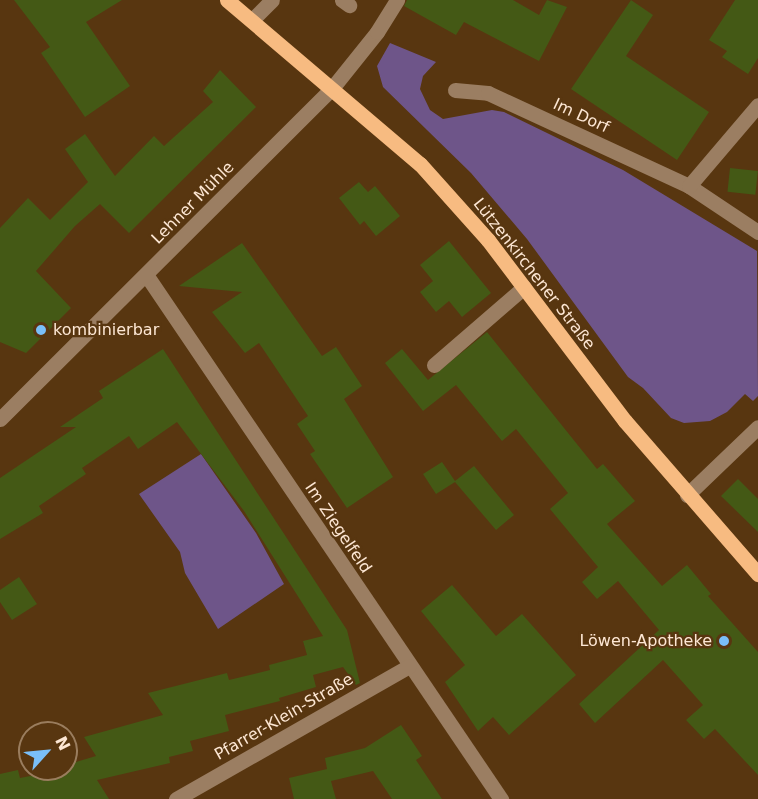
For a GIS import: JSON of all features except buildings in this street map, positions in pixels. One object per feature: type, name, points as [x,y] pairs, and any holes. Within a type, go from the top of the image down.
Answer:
[{"type":"main road","name":"Lützenkirchener Straße","points":[[227,0],[333,87],[420,164],[488,240],[625,422],[758,574]]},
{"type":"street","points":[[252,20],[272,0]]},
{"type":"street","name":"Lehner Mühle","points":[[0,419],[147,276],[333,87],[377,32],[398,0]]},
{"type":"street","name":"Im Dorf","points":[[455,90],[488,93],[689,186],[758,232]]},
{"type":"street","points":[[689,186],[758,105]]},
{"type":"street","name":"Im Ziegelfeld","points":[[147,276],[501,799]]},
{"type":"street","points":[[434,365],[524,288]]},
{"type":"street","points":[[687,495],[758,427]]},
{"type":"street","name":"Pfarrer-Klein-Straße","points":[[176,799],[409,666]]},
{"type":"shaded area","points":[[390,43],[436,62],[423,76],[420,89],[430,110],[443,119],[492,110],[504,112],[623,170],[757,251],[758,396],[753,401],[745,394],[727,412],[710,421],[684,423],[671,418],[643,388],[628,377],[527,239],[471,173],[383,87],[377,66]]},
{"type":"shaded area","points":[[201,454],[256,533],[284,584],[218,629],[185,573],[180,552],[139,494]]},
{"type":"place","name":"kombinierbar","points":[[41,330]]},
{"type":"place","name":"Löwen-Apotheke","points":[[724,641]]}]
